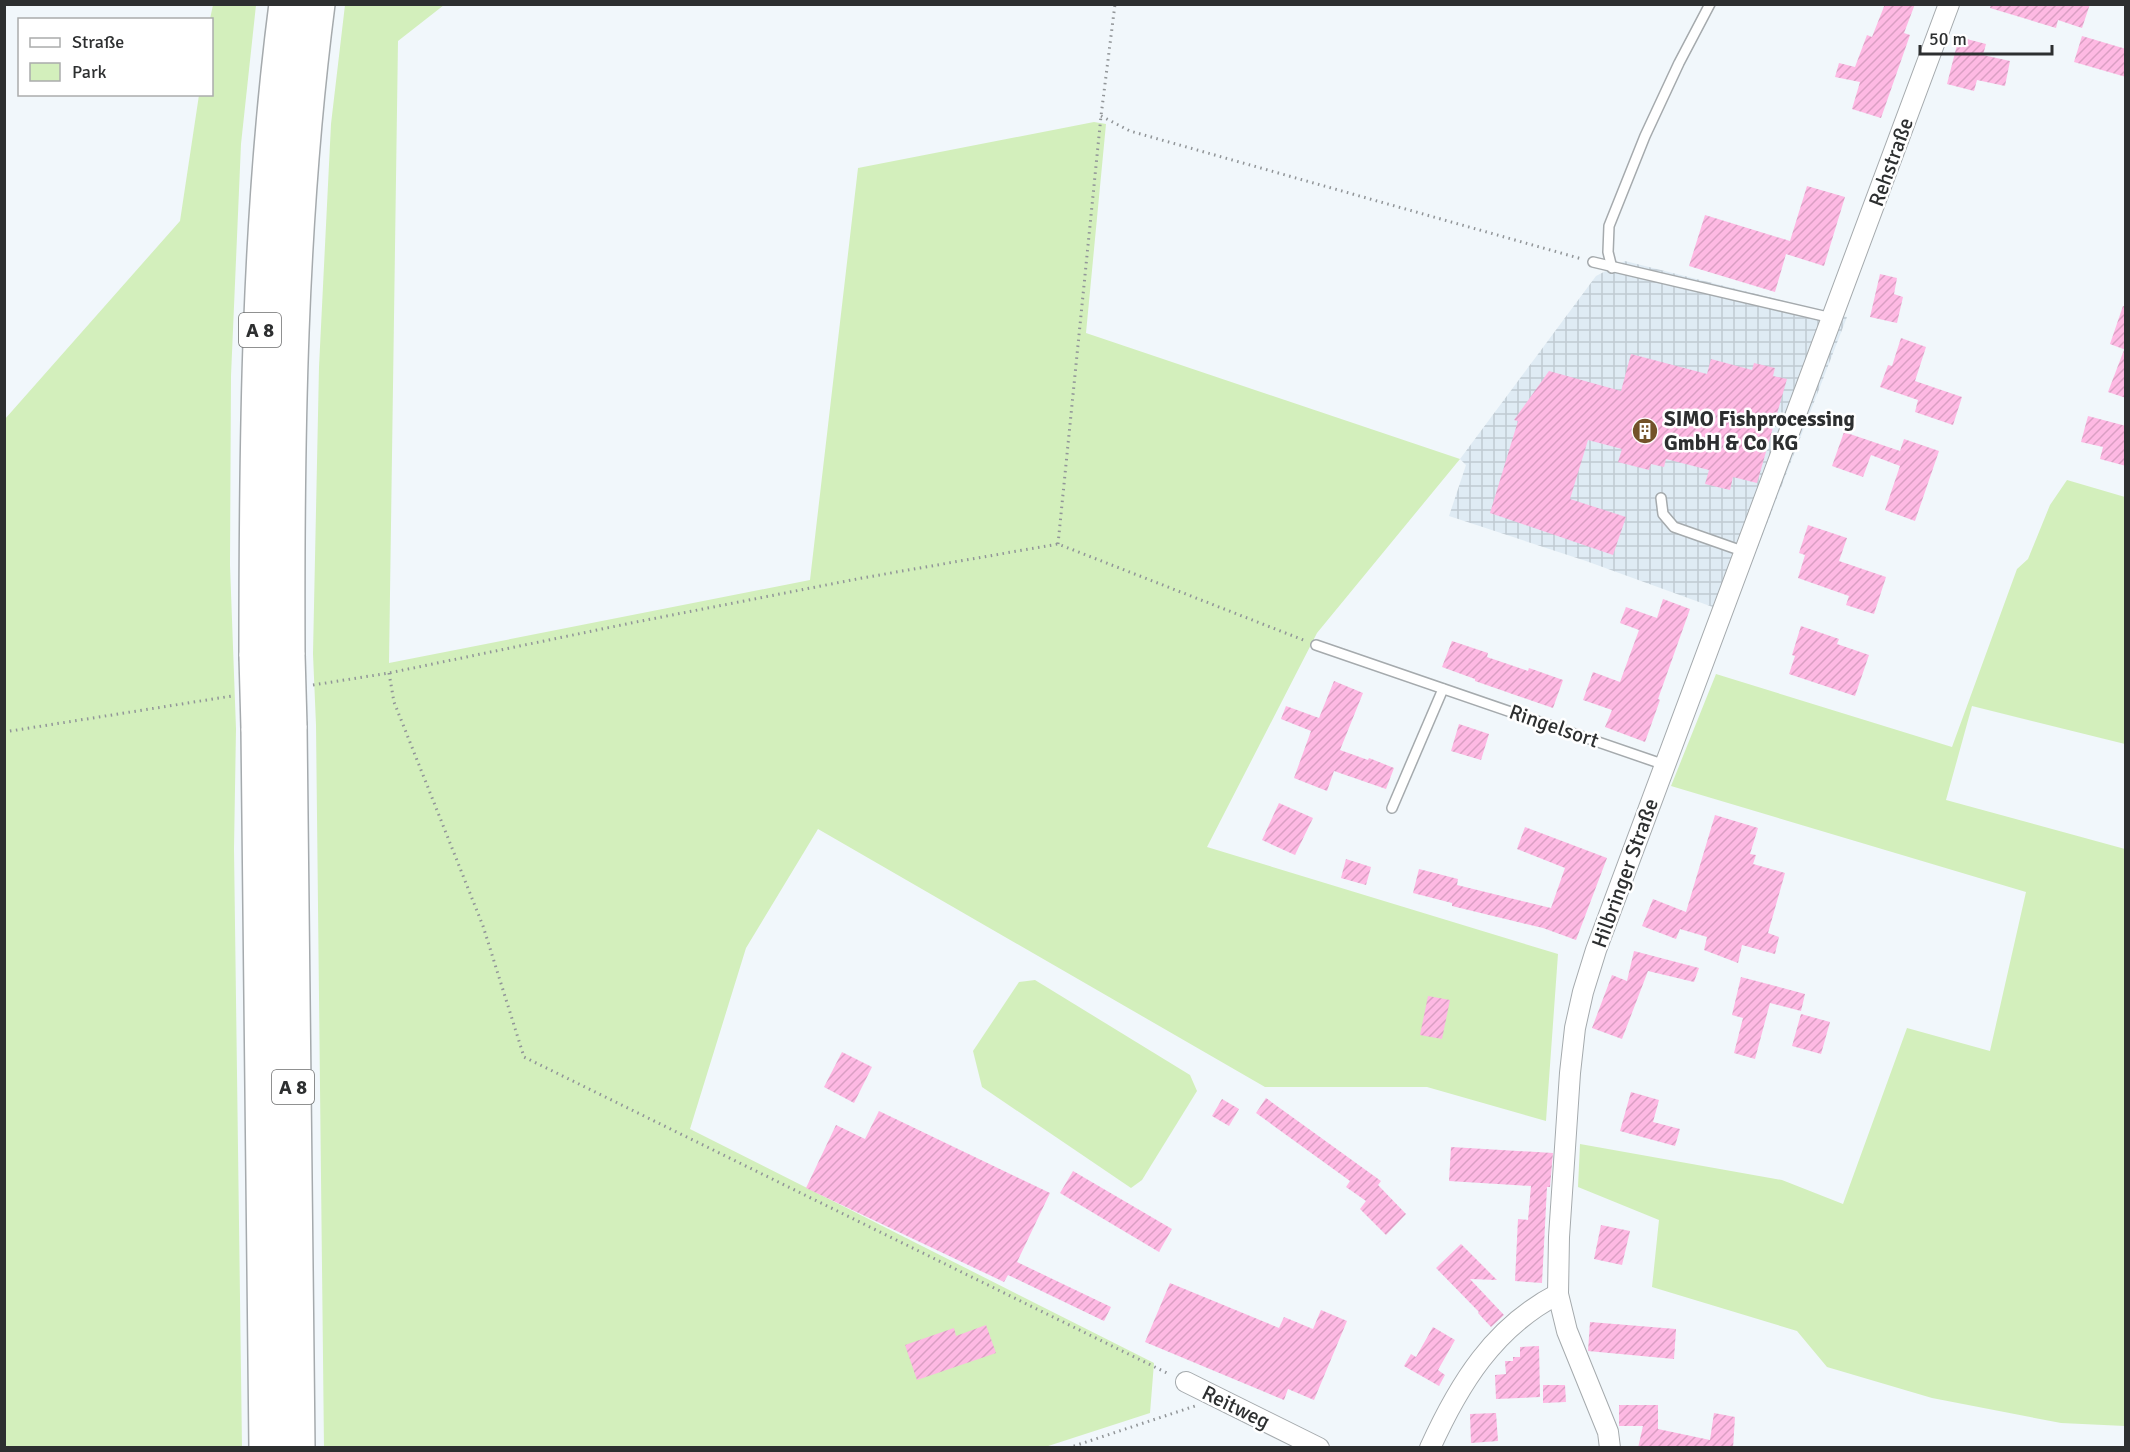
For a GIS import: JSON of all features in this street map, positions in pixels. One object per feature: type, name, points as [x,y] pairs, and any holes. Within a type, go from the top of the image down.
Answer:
[{"type":"highway","name":"A 8","points":[[286,4],[272,140],[258,373],[272,655],[298,1448]]},
{"type":"highway","name":"A 8","points":[[272,655],[303,143],[318,4]]},
{"type":"highway","name":"A 8","points":[[266,1448],[274,727]]},
{"type":"street","name":"Rehstraße","points":[[1832,318],[1949,4]]},
{"type":"street","name":"Hilbringer Straße","points":[[1610,1448],[1604,1422],[1568,1331],[1558,1294],[1570,1073],[1575,1028],[1596,950],[1832,318]]},
{"type":"street","points":[[1430,1448],[1473,1367],[1522,1317],[1558,1294]]},
{"type":"street","name":"Reitweg","points":[[1186,1382],[1319,1448]]},
{"type":"lane","points":[[1612,268],[1608,252],[1609,226],[1645,136],[1710,4]]},
{"type":"lane","points":[[1593,262],[1832,318]]},
{"type":"lane","points":[[1661,498],[1663,514],[1674,527],[1745,552]]},
{"type":"lane","name":"Ringelsort","points":[[1316,645],[1665,765]]},
{"type":"lane","points":[[1392,808],[1443,688]]},
{"type":"path","points":[[1058,544],[1101,116],[1115,4]]},
{"type":"path","points":[[1101,116],[1130,131],[1593,262]]},
{"type":"path","points":[[303,687],[389,673],[862,578],[1058,544],[1316,645]]},
{"type":"path","points":[[389,673],[394,702],[483,926],[524,1057],[1186,1382]]},
{"type":"path","points":[[4,732],[237,696]]},
{"type":"path","points":[[1068,1448],[1194,1406],[1211,1395]]},
{"type":"shaded area","points":[[1625,261],[1847,317],[1732,614],[1586,561],[1449,516],[1466,465],[1460,459],[1596,276]]},
{"type":"green space","points":[[213,5],[256,5],[241,144],[231,376],[230,565],[236,729],[234,849],[242,1447],[5,1447],[5,419],[180,221],[199,96],[213,96],[213,18],[210,18]]},
{"type":"green space","points":[[345,5],[444,5],[398,41],[389,663],[810,580],[858,168],[1094,122],[1106,124],[1086,333],[1460,459],[1317,633],[1207,847],[1558,954],[1546,1121],[1427,1087],[1265,1087],[818,829],[746,948],[690,1129],[1154,1363],[1150,1413],[1042,1448],[324,1448],[316,725],[313,654],[319,367],[331,124]]},
{"type":"green space","points":[[2067,480],[2125,497],[2125,744],[1972,706],[1946,800],[2125,849],[2125,1426],[2061,1423],[1932,1398],[1827,1367],[1797,1331],[1652,1287],[1659,1220],[1578,1187],[1580,1144],[1782,1180],[1843,1204],[1907,1028],[1990,1051],[2026,892],[1671,786],[1716,674],[1952,747],[2017,569],[2028,559],[2050,505]]},
{"type":"green space","points":[[1035,980],[1190,1075],[1197,1091],[1142,1180],[1131,1188],[982,1087],[973,1051],[1019,982]]},
{"type":"building","points":[[1885,4],[1915,4],[1904,33],[1910,35],[1881,118],[1852,109],[1860,82],[1835,77],[1839,63],[1855,67],[1867,35],[1872,37]]},
{"type":"building","points":[[1991,4],[2090,4],[2082,28],[2058,20],[2056,28],[1990,8]]},
{"type":"building","points":[[2082,36],[2126,49],[2126,77],[2074,62]]},
{"type":"building","points":[[1959,37],[1986,44],[1983,55],[2010,61],[2005,86],[1977,80],[1974,91],[1947,84]]},
{"type":"building","points":[[1807,186],[1845,197],[1824,266],[1786,254],[1775,292],[1689,266],[1705,215],[1790,241]]},
{"type":"building","points":[[1880,274],[1897,278],[1894,294],[1903,297],[1897,323],[1870,317]]},
{"type":"building","points":[[2123,306],[2126,307],[2126,350],[2110,344]]},
{"type":"building","points":[[1901,338],[1926,347],[1915,381],[1962,397],[1953,425],[1915,412],[1918,400],[1880,387],[1888,365],[1892,366]]},
{"type":"building","points":[[2124,350],[2126,350],[2126,398],[2108,392]]},
{"type":"building","points":[[1631,354],[1707,374],[1711,359],[1752,370],[1754,363],[1775,368],[1773,376],[1787,379],[1757,483],[1733,477],[1730,490],[1705,484],[1709,470],[1666,459],[1664,467],[1651,464],[1649,470],[1618,462],[1622,449],[1588,440],[1570,499],[1626,517],[1613,555],[1490,513],[1518,421],[1514,420],[1549,371],[1621,391]]},
{"type":"building","points":[[2088,416],[2126,426],[2126,466],[2100,459],[2103,447],[2081,442]]},
{"type":"building","points":[[1844,432],[1900,451],[1904,439],[1939,451],[1915,521],[1885,510],[1900,466],[1871,455],[1863,477],[1832,466]]},
{"type":"building","points":[[1808,525],[1847,538],[1839,561],[1886,577],[1874,614],[1846,605],[1849,596],[1798,578],[1805,555],[1799,553]]},
{"type":"building","points":[[1663,599],[1690,609],[1645,742],[1605,727],[1612,710],[1583,700],[1593,672],[1620,682],[1639,630],[1620,623],[1626,607],[1657,618]]},
{"type":"building","points":[[1801,626],[1839,639],[1837,644],[1869,655],[1855,696],[1789,674]]},
{"type":"building","points":[[1452,641],[1488,653],[1487,657],[1563,680],[1553,708],[1442,667]]},
{"type":"building","points":[[1334,681],[1363,693],[1340,750],[1394,768],[1386,789],[1334,771],[1327,791],[1294,778],[1311,731],[1281,719],[1286,706],[1319,718]]},
{"type":"building","points":[[1459,724],[1489,734],[1481,760],[1451,751]]},
{"type":"building","points":[[1279,803],[1313,818],[1295,855],[1262,840]]},
{"type":"building","points":[[1715,815],[1758,828],[1750,854],[1756,855],[1753,864],[1785,873],[1768,933],[1779,937],[1775,954],[1742,945],[1738,963],[1704,950],[1707,937],[1680,929],[1676,939],[1642,926],[1653,899],[1686,912]]},
{"type":"building","points":[[1525,827],[1607,858],[1576,940],[1543,928],[1452,906],[1452,903],[1413,893],[1419,869],[1458,879],[1457,885],[1551,908],[1565,868],[1517,849]]},
{"type":"building","points":[[1346,859],[1371,867],[1366,885],[1341,878]]},
{"type":"building","points":[[1634,951],[1699,968],[1694,982],[1648,971],[1622,1039],[1592,1028],[1612,975],[1627,981]]},
{"type":"building","points":[[1741,977],[1805,994],[1801,1011],[1770,1003],[1755,1059],[1734,1053],[1743,1018],[1732,1015]]},
{"type":"building","points":[[1428,996],[1450,1000],[1442,1039],[1420,1035]]},
{"type":"building","points":[[1801,1014],[1830,1022],[1821,1054],[1792,1046]]},
{"type":"building","points":[[842,1052],[872,1067],[854,1103],[824,1087]]},
{"type":"building","points":[[1631,1092],[1659,1100],[1653,1122],[1680,1129],[1675,1146],[1620,1131]]},
{"type":"building","points":[[1266,1098],[1381,1181],[1378,1185],[1406,1214],[1386,1235],[1360,1209],[1366,1201],[1346,1187],[1350,1181],[1256,1113]]},
{"type":"building","points":[[1222,1099],[1239,1109],[1229,1126],[1212,1116]]},
{"type":"building","points":[[879,1111],[1050,1193],[1017,1262],[1111,1307],[1104,1321],[1008,1275],[1004,1282],[806,1188],[836,1125],[865,1139]]},
{"type":"building","points":[[1451,1147],[1553,1153],[1550,1187],[1547,1187],[1542,1283],[1515,1281],[1518,1219],[1528,1220],[1531,1186],[1449,1181]]},
{"type":"building","points":[[1073,1171],[1172,1229],[1159,1252],[1060,1193]]},
{"type":"building","points":[[1601,1225],[1630,1231],[1622,1265],[1594,1259]]},
{"type":"building","points":[[1461,1244],[1497,1280],[1470,1279],[1504,1315],[1491,1327],[1436,1268]]},
{"type":"building","points":[[1170,1283],[1279,1328],[1284,1317],[1313,1329],[1321,1310],[1347,1321],[1314,1400],[1288,1389],[1284,1400],[1145,1342]]},
{"type":"building","points":[[1590,1322],[1676,1329],[1674,1359],[1588,1351]]},
{"type":"building","points":[[986,1325],[996,1353],[917,1380],[905,1345],[954,1328],[956,1336]]},
{"type":"building","points":[[1433,1327],[1455,1340],[1438,1370],[1445,1375],[1439,1386],[1404,1366],[1411,1354],[1416,1357]]},
{"type":"building","points":[[1539,1346],[1540,1397],[1496,1399],[1495,1375],[1506,1374],[1505,1361],[1513,1361],[1513,1357],[1520,1357],[1520,1347]]},
{"type":"building","points":[[1543,1385],[1565,1385],[1566,1402],[1543,1403]]},
{"type":"building","points":[[1619,1405],[1658,1405],[1658,1429],[1710,1440],[1714,1413],[1735,1417],[1733,1448],[1638,1448],[1643,1426],[1619,1426]]},
{"type":"building","points":[[1496,1413],[1498,1441],[1471,1443],[1470,1414]]},
{"type":"place","name":"SIMO Fishprocessing GmbH & Co KG","points":[[1645,431]]}]
